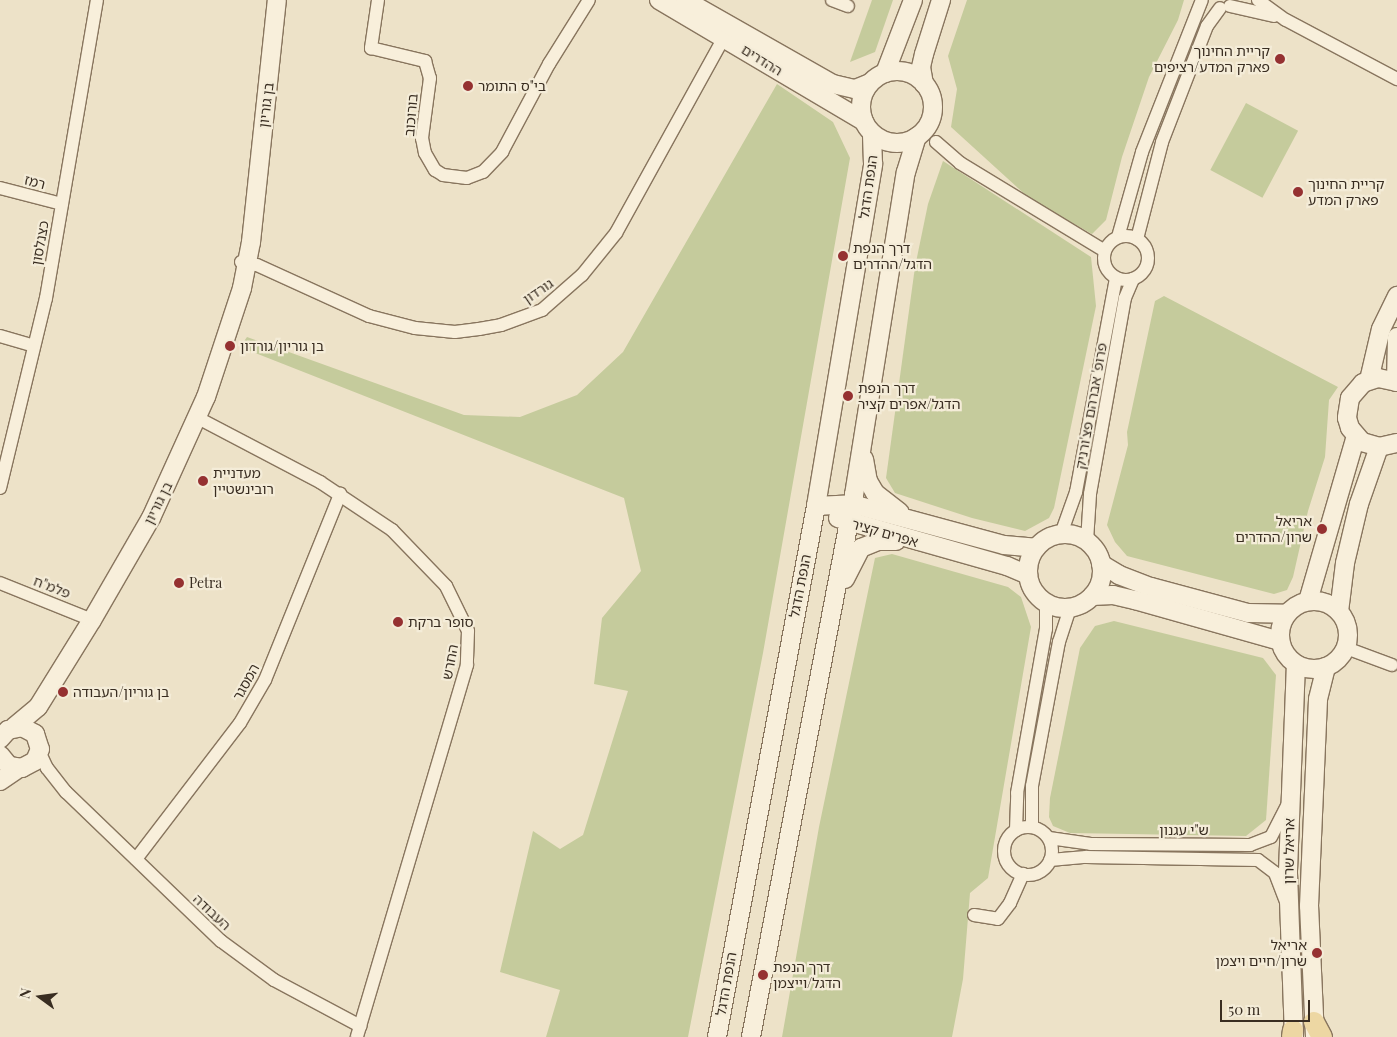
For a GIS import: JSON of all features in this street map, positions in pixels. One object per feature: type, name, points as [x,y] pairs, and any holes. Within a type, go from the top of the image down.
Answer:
[{"type":"street","name":"כצנלסון","points":[[0,488],[2,466],[34,346],[62,204],[97,0]]},
{"type":"street","name":"בן גוריון","points":[[6,730],[38,707],[54,682],[151,518],[198,418],[233,311],[244,262],[253,211],[277,0]]},
{"type":"street","name":"בורוכוב","points":[[378,0],[371,48],[425,61],[430,78],[422,138],[425,152],[435,170],[443,175],[467,178],[483,172],[502,152],[544,72],[588,0]]},
{"type":"street","name":"ההדרים","points":[[659,0],[724,37],[868,127]]},
{"type":"street","name":"ההדרים","points":[[685,0],[833,84],[855,89],[870,83]]},
{"type":"street","points":[[832,0],[848,6]]},
{"type":"street","points":[[886,73],[913,0]]},
{"type":"street","points":[[751,1037],[834,605],[865,432],[906,172],[917,137],[926,127],[932,113],[931,98],[924,84],[921,67],[941,0]]},
{"type":"street","points":[[1118,237],[1137,239],[1146,249],[1148,263],[1141,275],[1133,280],[1116,279],[1106,270],[1103,257],[1108,245],[1118,237],[1142,152],[1203,0],[1286,20]]},
{"type":"street","points":[[1258,0],[1286,20],[1397,79]]},
{"type":"street","points":[[1137,239],[1162,142],[1207,26],[1229,5]]},
{"type":"street","name":"גורדון","points":[[244,262],[369,316],[415,328],[455,332],[479,329],[501,325],[542,310],[582,274],[616,233],[724,37]]},
{"type":"street","points":[[917,137],[894,143],[868,127],[862,98],[870,83],[886,73],[907,73],[924,84]]},
{"type":"street","name":"הנפת הדגל","points":[[717,1037],[816,506],[873,164],[868,127]]},
{"type":"street","points":[[936,142],[960,162],[1100,248]]},
{"type":"street","name":"רמז","points":[[0,188],[62,204]]},
{"type":"street","name":"פרופ' אברהם פצ'ורניק","points":[[1061,534],[1076,492],[1116,279]]},
{"type":"street","name":"פרופ' אברהם פצ'ורניק","points":[[1087,541],[1090,494],[1125,298],[1133,280]]},
{"type":"street","points":[[1370,380],[1381,330],[1397,296]]},
{"type":"street","points":[[0,336],[34,346]]},
{"type":"street","points":[[1397,337],[1397,382],[1378,378],[1370,380],[1355,390],[1347,408],[1347,418],[1356,436],[1379,447],[1397,443]]},
{"type":"street","name":"החרש","points":[[198,418],[257,447],[340,494],[406,541],[450,590],[467,626],[467,666],[358,1032]]},
{"type":"street","points":[[865,432],[865,468],[875,493],[895,509],[925,524]]},
{"type":"street","points":[[1308,601],[1356,436]]},
{"type":"street","points":[[1339,612],[1345,563],[1359,504],[1379,447]]},
{"type":"street","name":"המסגר","points":[[136,859],[240,723],[265,680],[340,494]]},
{"type":"street","name":"אפרים קציר","points":[[816,506],[852,504],[1004,546],[1036,548]]},
{"type":"street","name":"אפרים קציר","points":[[816,506],[848,523],[1008,566],[1028,575]]},
{"type":"street","points":[[1280,641],[1113,595],[1092,596],[1070,608],[1046,602],[1034,591],[1028,575],[1036,548],[1043,541],[1061,534],[1087,541],[1101,564],[1119,575],[1151,587],[1248,613],[1287,614]]},
{"type":"street","points":[[834,605],[861,548],[878,541],[916,541]]},
{"type":"street","points":[[1092,596],[1100,581],[1101,564]]},
{"type":"street","name":"פלמ\"ח","points":[[0,583],[92,620]]},
{"type":"street","points":[[1308,601],[1325,602],[1339,612],[1348,629],[1346,648],[1341,656],[1326,667],[1316,669],[1296,664],[1283,650],[1280,641],[1282,622],[1287,614],[1308,601]]},
{"type":"street","points":[[1016,830],[1017,792],[1046,629],[1046,602]]},
{"type":"street","points":[[1032,827],[1032,786],[1059,642],[1070,608]]},
{"type":"street","points":[[1346,648],[1392,665]]},
{"type":"street","name":"אריאל שרון","points":[[1293,1035],[1288,906],[1296,664]]},
{"type":"street","name":"אריאל שרון","points":[[1317,1032],[1309,906],[1312,801],[1318,699],[1326,667]]},
{"type":"street","name":"בן גוריון","points":[[39,746],[54,682]]},
{"type":"street","points":[[0,781],[34,761],[39,746],[28,729],[6,730]]},
{"type":"street","name":"העבודה","points":[[39,746],[47,768],[66,792]]},
{"type":"street","points":[[0,755],[9,766],[22,768]]},
{"type":"street","name":"העבודה","points":[[22,768],[43,775],[66,792],[236,954],[358,1032]]},
{"type":"street","name":"ש\"י עגנון","points":[[1049,838],[1091,844],[1259,844],[1276,830],[1291,796]]},
{"type":"street","points":[[1032,827],[1049,838],[1050,860],[1041,871],[1023,874],[1012,869],[1005,856],[1006,841],[1016,830],[1032,827]]},
{"type":"street","name":"ש\"י עגנון","points":[[1050,860],[1086,857],[1258,860],[1275,873],[1288,906]]},
{"type":"street","points":[[974,916],[998,919],[1010,903],[1023,874]]},
{"type":"green space","points":[[872,0],[893,0],[875,52],[850,62]]},
{"type":"green space","points":[[967,0],[1184,0],[1178,20],[1149,77],[1122,157],[1106,220],[1092,234],[1030,199],[951,127],[957,89],[948,56]]},
{"type":"green space","points":[[777,84],[833,122],[850,158],[763,653],[688,1037],[546,1037],[560,990],[500,972],[533,831],[560,849],[583,835],[628,691],[594,684],[602,618],[641,571],[624,498],[240,347],[247,337],[464,415],[520,417],[577,395],[623,352]]},
{"type":"green space","points":[[1246,103],[1298,131],[1262,198],[1210,170]]},
{"type":"green space","points":[[943,161],[1091,257],[1096,306],[1054,508],[1049,518],[1025,531],[972,518],[895,493],[886,478],[915,267],[928,204]]},
{"type":"green space","points":[[1164,296],[1338,387],[1329,400],[1325,457],[1308,511],[1293,577],[1287,590],[1274,594],[1127,556],[1115,542],[1107,525],[1128,445],[1127,432],[1155,301]]},
{"type":"green space","points":[[892,554],[1008,587],[1021,597],[1031,627],[988,878],[970,893],[963,979],[952,1037],[782,1037],[819,827],[875,558]]},
{"type":"green space","points":[[1114,621],[1263,658],[1276,675],[1266,820],[1246,836],[1070,833],[1053,826],[1049,817],[1050,798],[1080,648],[1095,626]]},
{"type":"place","name":"קריית החינוך פארק המדע/רציפים","points":[[1280,59]]},
{"type":"place","name":"בי\"ס התומר","points":[[468,86]]},
{"type":"place","name":"קריית החינוך פארק המדע","points":[[1298,192]]},
{"type":"place","name":"דרך הנפת הדגל/ההדרים","points":[[843,256]]},
{"type":"place","name":"בן גוריון/גורדון","points":[[230,346]]},
{"type":"place","name":"דרך הנפת הדגל/אפרים קציר","points":[[848,396]]},
{"type":"place","name":"מעדניית רובינשטיין","points":[[203,481]]},
{"type":"place","name":"אריאל שרון/ההדרים","points":[[1322,529]]},
{"type":"place","name":"Petra","points":[[179,583]]},
{"type":"place","name":"סופר ברקת","points":[[398,622]]},
{"type":"place","name":"בן גוריון/העבודה","points":[[63,692]]},
{"type":"place","name":"אריאל שרון/חיים ויצמן","points":[[1317,953]]},
{"type":"place","name":"דרך הנפת הדגל/וייצמן","points":[[763,975]]}]
